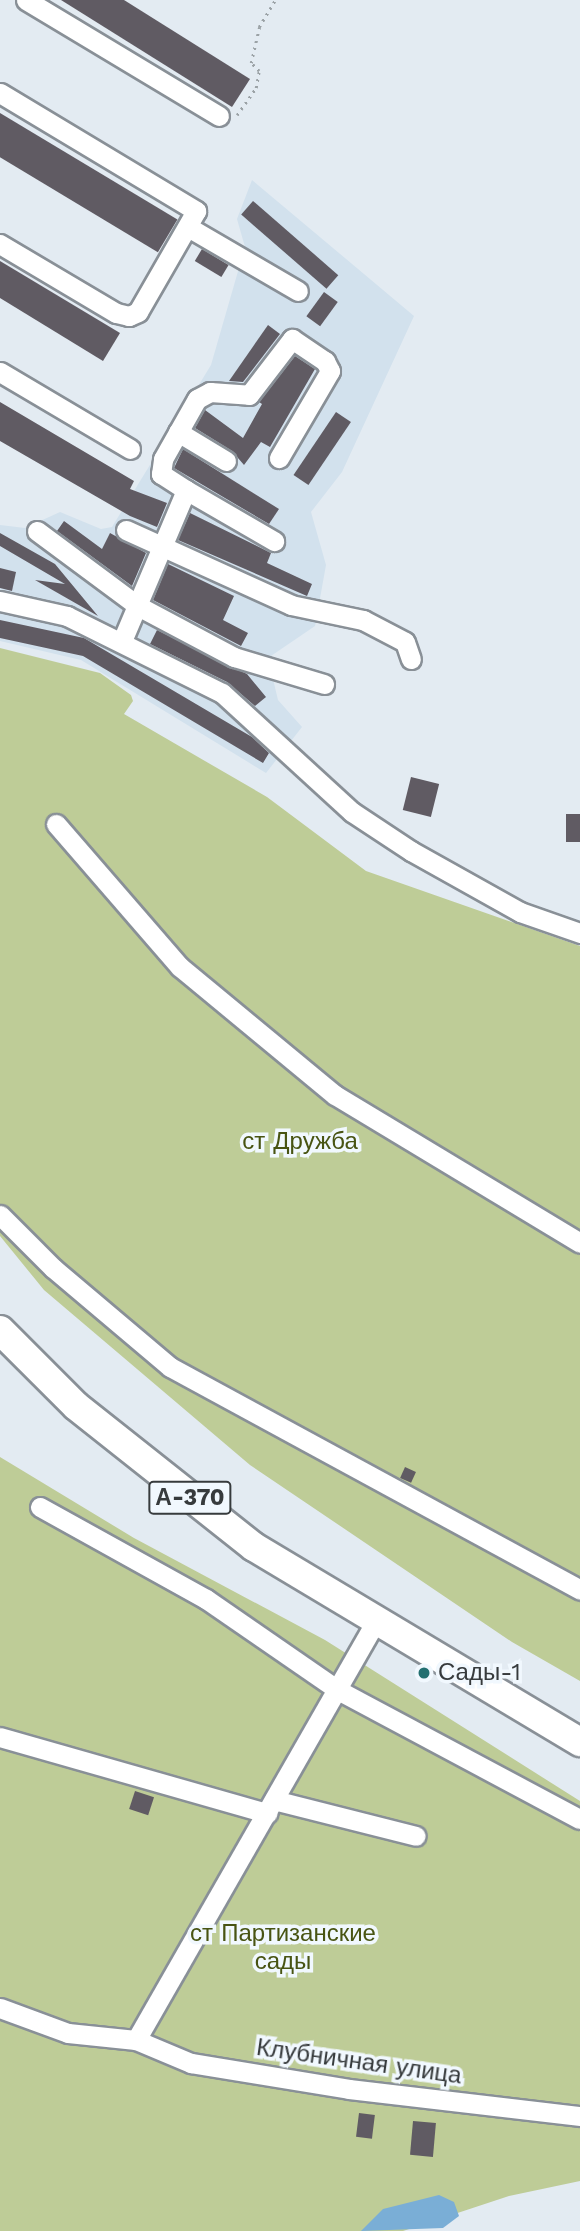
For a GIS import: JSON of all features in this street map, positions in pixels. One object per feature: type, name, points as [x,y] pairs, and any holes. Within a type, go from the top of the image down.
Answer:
[{"type":"highway","name":"А-370","points":[[0,1330],[135,1456],[254,1547],[580,1742]]},
{"type":"street","points":[[26,0],[219,116]]},
{"type":"street","points":[[0,93],[189,203],[196,211],[138,312],[130,316],[116,313],[0,244]]},
{"type":"street","points":[[188,227],[298,291]]},
{"type":"street","points":[[274,541],[162,474],[163,459],[197,399],[210,392],[249,395],[292,339],[325,361],[330,371],[279,458]]},
{"type":"street","points":[[0,372],[131,449]]},
{"type":"street","points":[[178,432],[226,461]]},
{"type":"street","points":[[122,641],[186,490]]},
{"type":"street","points":[[125,530],[290,605],[363,620],[405,642],[411,659]]},
{"type":"street","points":[[37,531],[138,606],[234,657],[324,684]]},
{"type":"street","points":[[0,601],[67,616],[222,693],[352,812],[411,851],[520,912],[580,933]]},
{"type":"street","points":[[56,824],[180,967],[335,1095],[580,1243]]},
{"type":"street","points":[[0,1215],[53,1268],[170,1367],[580,1590]]},
{"type":"street","points":[[40,1507],[206,1599],[338,1690],[580,1819]]},
{"type":"street","points":[[136,2040],[376,1621]]},
{"type":"street","points":[[0,1737],[271,1806],[416,1836]]},
{"type":"street","name":"Клубничная улица","points":[[0,2008],[68,2033],[136,2040],[205,2065],[349,2089],[580,2116]]},
{"type":"path","points":[[219,116],[236,116],[256,88],[259,71],[251,63],[259,27],[275,0]]},
{"type":"shaded area","points":[[252,180],[414,316],[342,472],[311,512],[326,565],[315,626],[268,658],[278,700],[302,727],[266,773],[81,660],[0,641],[0,525],[25,528],[60,512],[101,529],[112,527],[211,365],[245,247],[237,219]]},
{"type":"green space","name":"ст Дружба","points":[[0,648],[100,673],[131,695],[133,701],[124,714],[267,797],[366,871],[580,946],[580,1681],[512,1642],[250,1465],[44,1290],[0,1236]]},
{"type":"green space","name":"ст Партизанские сады","points":[[0,1457],[134,1538],[325,1640],[580,1801],[580,2181],[509,2196],[403,2231],[0,2231]]},
{"type":"water","points":[[439,2195],[454,2202],[459,2216],[443,2228],[361,2231],[383,2209]]},
{"type":"building","points":[[61,0],[124,0],[250,79],[232,107]]},
{"type":"building","points":[[0,113],[177,220],[158,252],[0,157]]},
{"type":"building","points":[[253,201],[338,275],[326,289],[241,215]]},
{"type":"building","points":[[202,249],[229,265],[221,277],[195,261]]},
{"type":"building","points":[[0,261],[120,333],[103,361],[0,298]]},
{"type":"building","points":[[324,292],[338,302],[320,326],[306,316]]},
{"type":"building","points":[[268,325],[280,334],[243,382],[229,381]]},
{"type":"building","points":[[295,356],[315,369],[270,447],[261,442],[244,465],[232,451],[195,428],[205,410],[243,438],[262,404],[259,402]]},
{"type":"building","points":[[0,402],[134,481],[130,489],[167,503],[157,527],[130,516],[0,441]]},
{"type":"building","points":[[336,412],[351,422],[308,485],[294,475]]},
{"type":"building","points":[[183,449],[279,509],[269,524],[174,468]]},
{"type":"building","points":[[190,513],[271,553],[267,563],[312,584],[307,596],[178,540]]},
{"type":"building","points":[[64,521],[102,549],[110,533],[146,553],[132,586],[57,531]]},
{"type":"building","points":[[0,533],[55,564],[98,616],[35,580],[65,584],[0,546]]},
{"type":"building","points":[[168,564],[234,596],[223,620],[248,633],[241,646],[153,600]]},
{"type":"building","points":[[0,568],[16,572],[12,591],[0,588]]},
{"type":"building","points":[[0,620],[84,638],[252,737],[269,753],[263,763],[83,656],[0,638]]},
{"type":"building","points":[[157,630],[247,674],[266,697],[255,706],[227,682],[150,644]]},
{"type":"building","points":[[411,777],[439,784],[431,817],[403,810]]},
{"type":"building","points":[[566,814],[580,814],[580,842],[566,842]]},
{"type":"building","points":[[405,1467],[416,1472],[411,1483],[400,1478]]},
{"type":"building","points":[[135,1791],[154,1797],[148,1815],[129,1809]]},
{"type":"building","points":[[359,2113],[375,2115],[372,2139],[356,2137]]},
{"type":"building","points":[[413,2121],[436,2123],[433,2157],[410,2155]]},
{"type":"place","name":"Сады-1","points":[[424,1673]]}]
